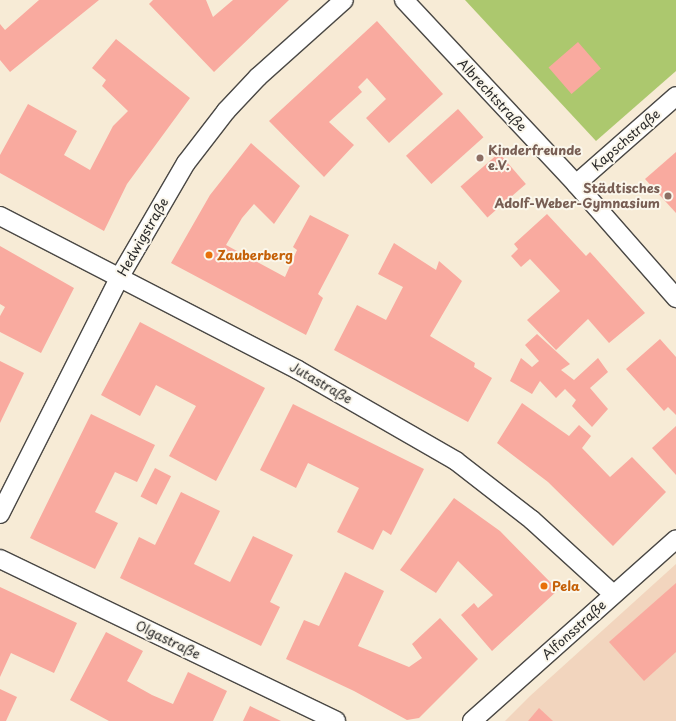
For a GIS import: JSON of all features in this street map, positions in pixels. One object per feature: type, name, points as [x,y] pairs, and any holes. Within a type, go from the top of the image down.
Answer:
[{"type":"street","name":"Hedwigstraße","points":[[0,514],[120,278],[186,163],[226,111],[284,52],[344,0]]},
{"type":"street","name":"Albrechtstraße","points":[[404,0],[576,184],[676,298]]},
{"type":"street","name":"Kapschstraße","points":[[576,184],[676,96]]},
{"type":"street","name":"Jutastraße","points":[[0,216],[298,370],[456,461],[532,520],[613,594]]},
{"type":"street","name":"Alfonsstraße","points":[[472,721],[676,539]]},
{"type":"street","name":"Olgastraße","points":[[0,559],[336,721]]},
{"type":"shaded area","points":[[676,564],[676,721],[505,721],[530,696]]},
{"type":"green space","points":[[465,0],[676,0],[676,71],[596,141]]},
{"type":"building","points":[[39,0],[99,0],[10,72],[0,60],[0,24],[5,30]]},
{"type":"building","points":[[153,0],[206,0],[213,17],[233,0],[289,0],[214,72],[149,4]]},
{"type":"building","points":[[377,21],[443,94],[389,143],[366,118],[386,99],[367,78],[358,87],[362,92],[329,122],[354,145],[324,177],[269,121]]},
{"type":"building","points":[[116,39],[190,98],[127,184],[104,231],[0,173],[0,155],[28,104],[77,131],[64,155],[90,170],[113,126],[128,111],[102,86],[106,80],[92,68]]},
{"type":"building","points":[[578,42],[601,68],[572,94],[549,68]]},
{"type":"building","points":[[458,109],[483,137],[431,184],[406,156]]},
{"type":"building","points":[[251,143],[300,186],[274,224],[254,204],[242,218],[226,245],[285,277],[297,250],[293,247],[310,215],[349,235],[318,294],[323,298],[306,335],[171,263],[210,195]]},
{"type":"building","name":"Städtisches Adolf-Weber-Gymnasium","points":[[676,152],[676,213],[645,179]]},
{"type":"building","points":[[499,153],[526,184],[487,217],[461,186]]},
{"type":"building","points":[[547,214],[586,256],[590,252],[645,313],[609,343],[588,319],[556,350],[527,320],[560,291],[530,259],[521,267],[511,256],[518,249],[514,244]]},
{"type":"building","points":[[394,243],[436,270],[439,261],[462,281],[430,336],[475,363],[474,367],[492,378],[468,422],[334,350],[357,305],[386,320],[403,287],[378,274]]},
{"type":"building","points":[[0,246],[74,288],[41,353],[0,332],[0,316],[5,307],[0,304]]},
{"type":"building","points":[[140,322],[265,388],[216,481],[169,456],[196,406],[156,385],[140,416],[101,395]]},
{"type":"building","points":[[537,334],[570,364],[561,370],[574,380],[598,358],[608,372],[590,388],[608,409],[592,427],[572,406],[576,400],[565,389],[556,398],[540,381],[532,394],[510,381],[521,358],[532,367],[539,361],[525,345]]},
{"type":"building","points":[[660,339],[676,357],[676,415],[668,407],[664,411],[626,369]]},
{"type":"building","points":[[0,361],[24,373],[0,423]]},
{"type":"building","points":[[522,403],[569,436],[579,425],[591,436],[582,448],[610,477],[632,457],[666,492],[613,546],[548,482],[497,443]]},
{"type":"building","points":[[293,404],[424,469],[391,535],[383,530],[373,550],[337,532],[359,488],[308,463],[296,488],[260,470]]},
{"type":"building","points":[[91,414],[155,445],[137,482],[115,472],[95,512],[118,523],[95,569],[30,538]]},
{"type":"building","points":[[676,426],[676,475],[652,448]]},
{"type":"building","points":[[155,468],[171,476],[157,505],[140,497]]},
{"type":"building","points":[[181,492],[220,511],[194,564],[230,582],[253,536],[293,555],[270,602],[280,607],[261,646],[120,578],[139,537],[155,545]]},
{"type":"building","points":[[454,498],[500,531],[558,590],[492,651],[461,615],[474,603],[478,608],[493,595],[458,561],[436,593],[400,570]]},
{"type":"building","points":[[345,572],[384,591],[358,646],[409,667],[422,658],[412,644],[440,618],[478,659],[419,718],[407,720],[354,691],[286,659],[304,620],[319,626]]},
{"type":"building","points":[[676,583],[676,652],[644,681],[609,642]]},
{"type":"building","points":[[0,587],[77,623],[54,673],[11,653],[0,677]]},
{"type":"building","points":[[106,632],[143,651],[127,681],[152,695],[173,704],[188,672],[227,691],[213,721],[109,721],[70,700]]},
{"type":"building","points":[[0,689],[17,697],[6,721],[0,721]]},
{"type":"building","points":[[250,706],[281,721],[243,721]]},
{"type":"building","points":[[539,708],[553,721],[528,721]]},
{"type":"place","name":"Kinderfreunde e.V.","points":[[480,158]]},
{"type":"place","name":"Städtisches Adolf-Weber-Gymnasium","points":[[668,196]]},
{"type":"place","name":"Zauberberg","points":[[209,255]]},
{"type":"place","name":"Pela","points":[[544,586]]}]
